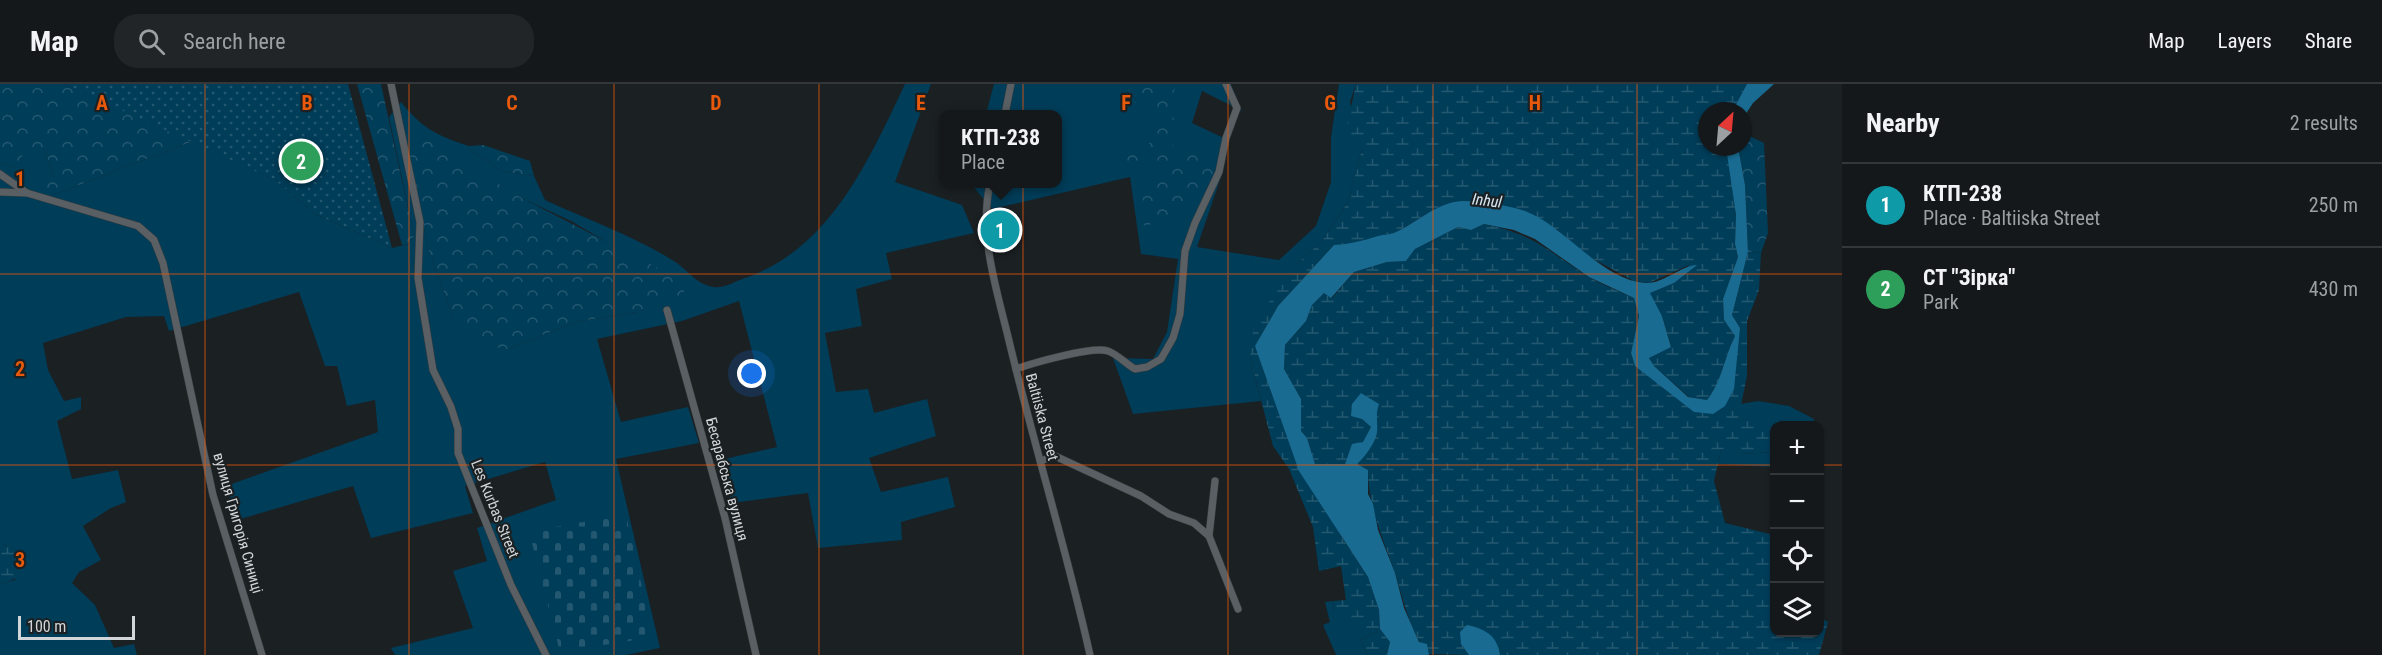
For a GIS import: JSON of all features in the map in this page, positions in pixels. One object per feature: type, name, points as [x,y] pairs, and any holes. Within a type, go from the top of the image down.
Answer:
[{"type":"street","name":"Les Kurbas Street","points":[[391,84],[420,222],[418,278],[433,370],[451,407],[458,429],[458,453],[511,585],[546,655]]},
{"type":"street","points":[[1006,110],[1011,84]]},
{"type":"street","points":[[1016,369],[1034,363],[1106,350],[1135,369],[1147,367],[1161,359],[1173,338],[1180,314],[1185,251],[1195,223],[1219,172],[1226,138],[1237,108],[1226,84]]},
{"type":"street","points":[[0,174],[27,192]]},
{"type":"street","name":"Baltiiska Street","points":[[989,188],[984,207],[987,247],[1090,655]]},
{"type":"street","points":[[0,192],[27,192]]},
{"type":"street","name":"вулиця Григорія Синиці","points":[[27,192],[138,226],[154,240],[163,263],[213,495],[262,655]]},
{"type":"street","name":"Бесарабська вулиця","points":[[667,310],[725,518],[756,655]]},
{"type":"street","points":[[1040,461],[1055,456],[1141,496],[1169,514],[1194,523],[1209,536],[1238,609]]},
{"type":"street","points":[[1209,536],[1215,481]]},
{"type":"green space","points":[[0,84],[64,84],[193,141],[53,195],[35,189],[35,182],[55,178],[44,149],[35,152],[24,145],[22,157],[15,168],[0,163]]},
{"type":"green space","points":[[64,84],[348,84],[392,248],[315,214],[275,180]]},
{"type":"green space","points":[[357,84],[381,84],[414,236],[408,244],[402,245]]},
{"type":"green space","points":[[905,84],[931,84],[895,182],[962,205],[974,233],[886,253],[892,279],[856,289],[862,326],[825,333],[836,392],[868,389],[874,413],[927,399],[936,436],[869,458],[881,492],[948,477],[955,507],[901,522],[902,540],[818,548],[808,493],[732,503],[720,460],[777,447],[739,301],[682,321],[597,339],[621,422],[688,407],[699,443],[616,459],[660,648],[626,655],[395,655],[391,648],[473,628],[453,571],[487,561],[477,528],[556,500],[545,462],[465,486],[473,513],[371,538],[353,486],[237,520],[226,486],[378,432],[375,400],[347,406],[337,366],[325,366],[299,292],[169,331],[164,316],[126,317],[43,343],[48,370],[64,401],[81,397],[81,409],[57,421],[72,479],[118,470],[126,502],[111,508],[83,526],[101,560],[79,572],[72,583],[95,605],[114,648],[134,644],[137,655],[0,655],[0,584],[15,580],[17,550],[0,543],[0,163],[15,168],[23,144],[44,149],[55,178],[53,195],[193,141],[275,180],[315,214],[392,248],[408,244],[414,236],[389,117],[401,102],[423,125],[448,139],[469,146],[470,150],[502,171],[534,176],[545,200],[646,245],[677,263],[698,281],[708,286],[721,287],[775,264],[801,246],[823,224],[861,171]],"holes":[[[407,145],[571,221],[612,245],[637,312],[575,322],[508,349],[453,317],[428,248]]]},
{"type":"green space","points":[[994,84],[1231,84],[1242,111],[1202,91],[1192,123],[1228,140],[1223,171],[1197,247],[1279,260],[1316,226],[1331,182],[1331,137],[1339,84],[1356,84],[1350,102],[1362,149],[1348,202],[1322,241],[1296,265],[1250,358],[1261,401],[1133,414],[1113,358],[1153,359],[1167,332],[1178,259],[1141,254],[1130,177],[992,209],[974,188],[1062,188],[1062,110],[987,110]]},
{"type":"green space","points":[[1126,84],[1176,84],[1171,101],[1176,136],[1171,151],[1172,161],[1179,165],[1188,148],[1196,150],[1199,158],[1210,152],[1218,154],[1214,177],[1203,190],[1201,202],[1144,227],[1146,206],[1140,193],[1146,185],[1159,180],[1159,169],[1143,164],[1126,163],[1123,156],[1147,145],[1153,139],[1157,127],[1150,111],[1134,102]]},
{"type":"green space","points":[[1356,84],[1747,84],[1737,102],[1698,102],[1698,156],[1728,156],[1736,216],[1735,244],[1738,257],[1723,299],[1724,320],[1735,336],[1716,385],[1707,400],[1689,397],[1654,366],[1649,358],[1671,346],[1662,316],[1649,293],[1674,283],[1689,265],[1649,283],[1634,281],[1586,255],[1556,229],[1428,213],[1394,234],[1379,236],[1359,244],[1334,245],[1278,306],[1255,346],[1341,536],[1368,577],[1379,610],[1380,629],[1390,642],[1387,655],[1368,655],[1360,640],[1377,632],[1375,628],[1354,630],[1349,621],[1339,620],[1333,612],[1334,601],[1346,600],[1341,566],[1319,571],[1313,527],[1289,469],[1273,446],[1250,358],[1254,323],[1296,265],[1322,241],[1348,202],[1362,149],[1344,140]]},
{"type":"green space","points":[[420,133],[516,195],[679,279],[685,294],[637,312],[575,322],[508,349],[479,345],[453,317],[428,248],[407,145]]},
{"type":"green space","points":[[1752,137],[1764,143],[1768,233],[1761,253],[1748,252],[1745,185],[1740,156],[1752,156]]},
{"type":"green space","points":[[483,145],[530,161],[534,176],[502,171],[470,150],[469,146]]},
{"type":"green space","points":[[1484,224],[1528,238],[1587,276],[1634,298],[1639,316],[1631,353],[1635,366],[1713,414],[1740,328],[1732,315],[1748,252],[1761,253],[1759,290],[1747,321],[1747,376],[1738,420],[1775,421],[1770,421],[1770,452],[1742,454],[1721,449],[1714,481],[1725,523],[1770,534],[1770,637],[1824,637],[1819,655],[1500,655],[1461,644],[1469,655],[1427,654],[1411,624],[1377,522],[1368,470],[1356,464],[1370,447],[1375,428],[1375,414],[1362,419],[1371,427],[1363,443],[1352,445],[1345,464],[1315,464],[1307,438],[1301,431],[1301,399],[1284,369],[1285,345],[1306,321],[1312,305],[1324,293],[1332,298],[1354,272],[1387,262],[1406,261],[1415,249],[1458,227],[1471,230]]},
{"type":"green space","points":[[1758,401],[1789,406],[1814,419],[1814,421],[1770,423],[1738,420],[1740,404]]},
{"type":"green space","points":[[1721,448],[1742,454],[1770,452],[1770,467],[1718,464]]},
{"type":"green space","points":[[626,515],[653,637],[560,652],[529,531]]},
{"type":"green space","points":[[0,543],[17,550],[26,560],[18,576],[0,584]]},
{"type":"green space","points":[[1334,601],[1333,612],[1349,621],[1375,628],[1377,632],[1360,640],[1368,655],[1336,655],[1323,625],[1330,622],[1325,602]]},
{"type":"green space","points":[[1824,620],[1828,622],[1824,637]]},
{"type":"shaded area","points":[[1747,84],[1774,84],[1752,104],[1752,102],[1737,102]]},
{"type":"shaded area","points":[[1727,156],[1740,156],[1745,185],[1748,252],[1732,315],[1740,328],[1734,389],[1725,406],[1713,414],[1694,412],[1635,366],[1631,353],[1639,316],[1634,298],[1589,277],[1535,239],[1514,230],[1484,224],[1471,230],[1458,227],[1415,249],[1406,261],[1387,262],[1354,272],[1331,298],[1324,293],[1312,305],[1306,321],[1285,345],[1284,369],[1301,399],[1301,431],[1307,438],[1315,464],[1345,464],[1352,444],[1363,442],[1371,427],[1362,419],[1351,416],[1352,404],[1361,393],[1379,404],[1376,436],[1369,450],[1357,464],[1368,470],[1368,494],[1373,504],[1378,530],[1395,573],[1404,608],[1419,642],[1427,644],[1429,655],[1387,655],[1390,642],[1380,629],[1379,610],[1368,577],[1299,471],[1255,346],[1278,306],[1334,245],[1394,233],[1453,202],[1477,202],[1510,207],[1540,218],[1599,263],[1630,280],[1652,283],[1684,268],[1697,265],[1674,283],[1650,293],[1662,316],[1671,347],[1649,358],[1654,366],[1688,397],[1707,400],[1716,385],[1735,336],[1724,320],[1723,299],[1738,257],[1735,244],[1736,215]]},
{"type":"shaded area","points":[[1467,625],[1489,634],[1496,642],[1500,655],[1469,655],[1461,644],[1460,632]]},
{"type":"place","name":"СТ \"Зірка\"","points":[[301,161]]},
{"type":"place","name":"КТП-238","points":[[1000,230]]},
{"type":"water label","name":"Inhul","points":[[1487,200]]}]
